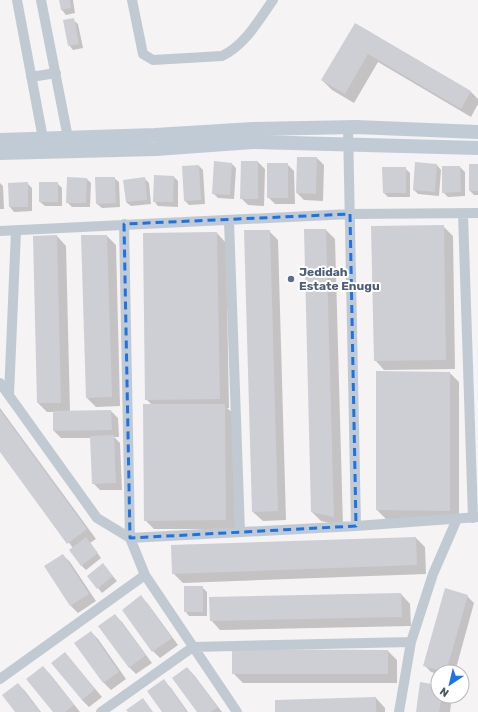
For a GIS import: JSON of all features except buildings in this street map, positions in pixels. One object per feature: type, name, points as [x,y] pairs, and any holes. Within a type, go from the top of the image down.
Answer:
[{"type":"street","points":[[16,0],[44,145]]},
{"type":"street","points":[[41,0],[69,144]]},
{"type":"street","points":[[132,0],[142,54],[153,60],[222,56],[231,52],[243,41],[273,0]]},
{"type":"street","points":[[31,77],[56,73]]},
{"type":"street","points":[[348,128],[356,526]]},
{"type":"street","points":[[0,153],[44,145],[253,129],[348,128],[478,132]]},
{"type":"street","points":[[0,140],[44,145]]},
{"type":"street","points":[[69,144],[156,149],[253,142],[478,148]]},
{"type":"street","points":[[0,231],[350,214],[478,213]]},
{"type":"street","points":[[0,383],[98,518],[130,538],[475,518],[463,214]]},
{"type":"street","points":[[229,221],[240,532]]},
{"type":"street","points":[[124,224],[130,538],[145,575],[237,712]]},
{"type":"street","points":[[9,395],[16,231]]},
{"type":"street","points":[[399,712],[411,642],[433,574],[457,519]]},
{"type":"street","points":[[0,679],[145,575]]},
{"type":"street","points":[[101,712],[193,647],[411,642]]},
{"type":"highlighted area","points":[[350,214],[356,526],[130,538],[124,224]]},
{"type":"place","name":"Jedidah Estate Enugu","points":[[291,279]]}]
